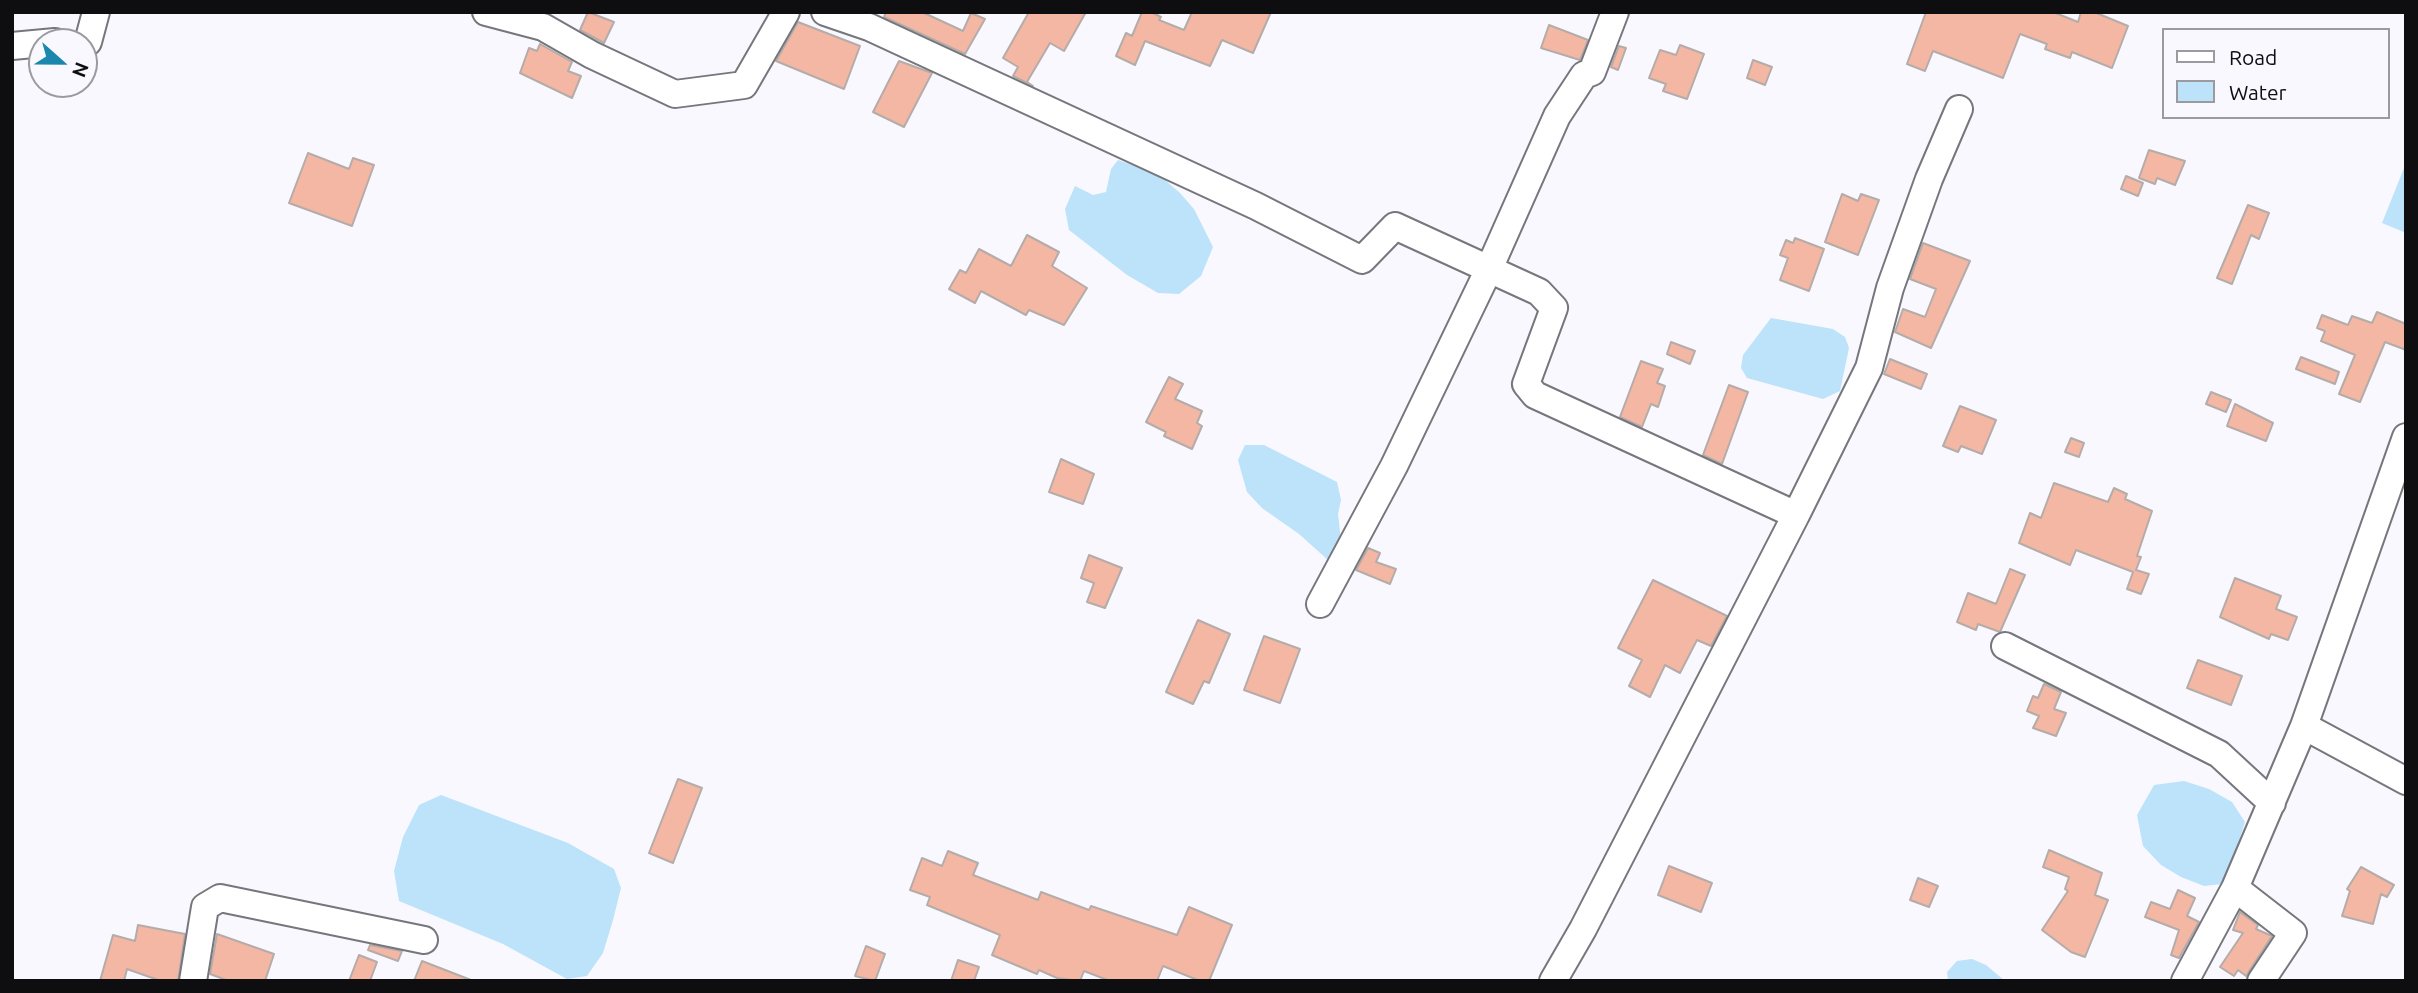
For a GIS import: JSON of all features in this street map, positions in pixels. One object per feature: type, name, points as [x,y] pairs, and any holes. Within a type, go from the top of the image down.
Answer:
[{"type":"street","points":[[486,12],[543,27],[592,55],[676,94],[744,85],[786,12]]},
{"type":"street","points":[[825,12],[854,17],[1256,206],[1362,260],[1395,226],[1539,292],[1554,308],[1525,384],[1535,395],[1797,514]]},
{"type":"street","points":[[1320,604],[1394,466],[1489,269],[1557,116],[1584,75],[1592,72],[1615,12]]},
{"type":"street","points":[[1553,981],[1583,929],[1797,514],[1868,368],[1894,276],[1929,179],[1959,109]]},
{"type":"street","points":[[2185,981],[2235,888],[2304,726],[2406,437]]},
{"type":"street","points":[[2005,646],[2219,754],[2272,803]]},
{"type":"street","points":[[2304,726],[2406,781]]},
{"type":"street","points":[[2235,888],[2293,933],[2261,981]]},
{"type":"street","points":[[194,981],[205,907],[220,898],[424,940]]},
{"type":"water","points":[[1118,160],[1158,174],[1180,193],[1194,209],[1213,247],[1201,276],[1179,294],[1158,293],[1127,275],[1069,230],[1065,209],[1075,186],[1093,195],[1106,192],[1111,169]]},
{"type":"water","points":[[2406,163],[2406,233],[2382,223]]},
{"type":"water","points":[[1771,318],[1833,329],[1845,337],[1849,348],[1840,391],[1823,399],[1747,378],[1741,368],[1743,355]]},
{"type":"water","points":[[1245,445],[1264,445],[1337,482],[1341,500],[1338,514],[1342,549],[1339,558],[1328,560],[1299,534],[1262,508],[1247,492],[1238,460]]},
{"type":"water","points":[[2184,781],[2209,789],[2232,802],[2245,822],[2230,869],[2222,884],[2204,886],[2181,877],[2161,865],[2143,846],[2137,815],[2154,785]]},
{"type":"water","points":[[441,795],[568,843],[614,869],[621,888],[613,920],[603,953],[587,976],[567,979],[503,944],[399,901],[394,871],[403,837],[419,805]]},
{"type":"water","points":[[1972,959],[1986,965],[2005,981],[1948,980],[1947,972],[1957,961]]},
{"type":"building","points":[[588,12],[614,22],[604,43],[580,30]]},
{"type":"building","points":[[886,12],[922,12],[963,31],[971,13],[985,19],[965,54],[884,17]]},
{"type":"building","points":[[1029,12],[1086,12],[1064,51],[1050,43],[1027,82],[1033,86],[1013,76],[1018,67],[1003,58]]},
{"type":"building","points":[[1142,12],[1151,12],[1161,17],[1159,20],[1184,30],[1192,12],[1271,12],[1253,53],[1222,40],[1210,66],[1145,41],[1135,65],[1116,56],[1126,33],[1132,36]]},
{"type":"building","points":[[1926,12],[2053,12],[2078,22],[2081,12],[2094,12],[2128,26],[2112,68],[2072,52],[2070,58],[2045,49],[2047,44],[2020,34],[2003,78],[1933,51],[1925,71],[1907,64]]},
{"type":"building","points":[[798,22],[860,46],[844,89],[776,61]]},
{"type":"building","points":[[1549,25],[1588,40],[1580,60],[1541,48]]},
{"type":"building","points":[[540,44],[572,62],[568,71],[581,76],[572,98],[520,73],[529,48],[537,51]]},
{"type":"building","points":[[1680,45],[1704,54],[1687,99],[1663,91],[1666,84],[1649,78],[1660,50],[1676,55]]},
{"type":"building","points":[[1619,46],[1626,48],[1618,70],[1611,67]]},
{"type":"building","points":[[1753,60],[1772,67],[1765,85],[1747,78]]},
{"type":"building","points":[[899,61],[932,73],[904,127],[873,112]]},
{"type":"building","points":[[2149,150],[2185,161],[2175,185],[2157,178],[2155,184],[2139,178]]},
{"type":"building","points":[[308,153],[349,169],[353,158],[374,165],[352,226],[289,203]]},
{"type":"building","points":[[2126,176],[2143,183],[2138,196],[2121,189]]},
{"type":"building","points":[[1842,194],[1858,201],[1861,194],[1879,200],[1858,255],[1825,242]]},
{"type":"building","points":[[2248,205],[2269,213],[2259,239],[2251,235],[2232,284],[2217,278]]},
{"type":"building","points":[[1027,235],[1059,252],[1052,266],[1087,288],[1064,325],[1029,310],[1026,315],[981,291],[975,303],[949,289],[960,270],[966,273],[979,249],[1011,266]]},
{"type":"building","points":[[1795,238],[1824,249],[1809,291],[1780,280],[1788,258],[1780,255],[1786,240],[1793,243]]},
{"type":"building","points":[[1923,243],[1970,261],[1931,348],[1895,332],[1903,309],[1925,317],[1936,289],[1910,279]]},
{"type":"building","points":[[2377,312],[2406,324],[2406,350],[2385,342],[2360,402],[2339,394],[2355,355],[2321,341],[2325,331],[2317,328],[2322,315],[2348,325],[2352,316],[2372,323]]},
{"type":"building","points":[[1671,342],[1695,351],[1690,364],[1667,354]]},
{"type":"building","points":[[2301,357],[2339,372],[2335,384],[2296,369]]},
{"type":"building","points":[[1890,359],[1927,374],[1921,389],[1884,374]]},
{"type":"building","points":[[1641,361],[1663,369],[1657,383],[1665,386],[1658,407],[1651,404],[1642,427],[1620,417]]},
{"type":"building","points":[[1169,377],[1183,384],[1175,399],[1202,411],[1197,423],[1202,426],[1192,449],[1164,436],[1166,432],[1146,422]]},
{"type":"building","points":[[1729,385],[1748,392],[1722,464],[1703,455]]},
{"type":"building","points":[[2211,392],[2231,400],[2226,412],[2206,404]]},
{"type":"building","points":[[2235,404],[2273,423],[2266,441],[2227,426]]},
{"type":"building","points":[[1960,406],[1996,420],[1982,454],[1961,446],[1958,452],[1943,446]]},
{"type":"building","points":[[2071,438],[2084,443],[2079,457],[2065,452]]},
{"type":"building","points":[[1061,459],[1094,474],[1083,504],[1049,492]]},
{"type":"building","points":[[2054,483],[2108,502],[2114,488],[2127,494],[2125,499],[2152,511],[2137,556],[2141,557],[2136,570],[2149,574],[2141,594],[2127,589],[2133,572],[2076,550],[2070,565],[2019,543],[2030,513],[2041,518]]},
{"type":"building","points":[[1368,548],[1380,553],[1376,562],[1396,569],[1390,584],[1356,570]]},
{"type":"building","points":[[1089,555],[1122,568],[1105,608],[1087,602],[1094,583],[1081,578]]},
{"type":"building","points":[[2010,569],[2025,575],[2000,632],[1978,624],[1976,630],[1957,622],[1968,593],[1996,604]]},
{"type":"building","points":[[2235,578],[2281,596],[2276,609],[2297,617],[2288,640],[2271,634],[2269,639],[2220,617]]},
{"type":"building","points":[[1653,580],[1727,616],[1711,646],[1697,640],[1680,673],[1665,665],[1650,697],[1629,686],[1642,660],[1618,648]]},
{"type":"building","points":[[1198,620],[1230,634],[1209,683],[1204,681],[1193,704],[1166,692]]},
{"type":"building","points":[[1264,636],[1300,649],[1280,703],[1244,690]]},
{"type":"building","points":[[2198,660],[2242,676],[2231,705],[2187,688]]},
{"type":"building","points":[[2044,684],[2061,692],[2054,709],[2066,713],[2056,736],[2033,728],[2039,716],[2027,711],[2033,696],[2038,698]]},
{"type":"building","points":[[678,779],[702,788],[673,863],[649,853]]},
{"type":"building","points":[[2049,850],[2102,873],[2095,895],[2108,900],[2085,957],[2071,952],[2042,930],[2068,891],[2065,889],[2069,877],[2043,867]]},
{"type":"building","points":[[948,851],[978,863],[973,875],[1038,900],[1041,892],[1089,910],[1091,906],[1177,935],[1189,907],[1232,925],[1209,981],[1200,981],[1163,966],[1157,981],[1110,981],[1084,971],[1080,981],[1057,978],[1039,970],[1037,974],[992,955],[1000,935],[927,905],[930,897],[910,890],[922,858],[942,866]]},
{"type":"building","points":[[1669,866],[1712,883],[1701,912],[1658,895]]},
{"type":"building","points":[[2361,867],[2394,885],[2387,897],[2381,894],[2373,924],[2342,916],[2350,891],[2347,889]]},
{"type":"building","points":[[1918,878],[1938,886],[1929,907],[1910,900]]},
{"type":"building","points":[[2178,890],[2195,898],[2187,916],[2199,922],[2179,958],[2171,955],[2179,930],[2145,917],[2151,902],[2170,909]]},
{"type":"building","points":[[2240,912],[2258,925],[2256,929],[2272,936],[2246,976],[2238,970],[2234,976],[2220,967],[2243,933],[2233,930]]},
{"type":"building","points":[[138,925],[185,934],[178,981],[161,981],[127,969],[124,981],[100,981],[113,935],[135,941]]},
{"type":"building","points":[[217,934],[274,954],[265,981],[229,981],[210,974]]},
{"type":"building","points":[[370,945],[402,951],[398,961],[368,950]]},
{"type":"building","points":[[866,946],[885,954],[875,981],[855,976]]},
{"type":"building","points":[[359,955],[377,962],[370,981],[349,981]]},
{"type":"building","points":[[958,960],[979,967],[974,981],[951,981]]},
{"type":"building","points":[[422,961],[471,980],[471,981],[414,981]]}]
